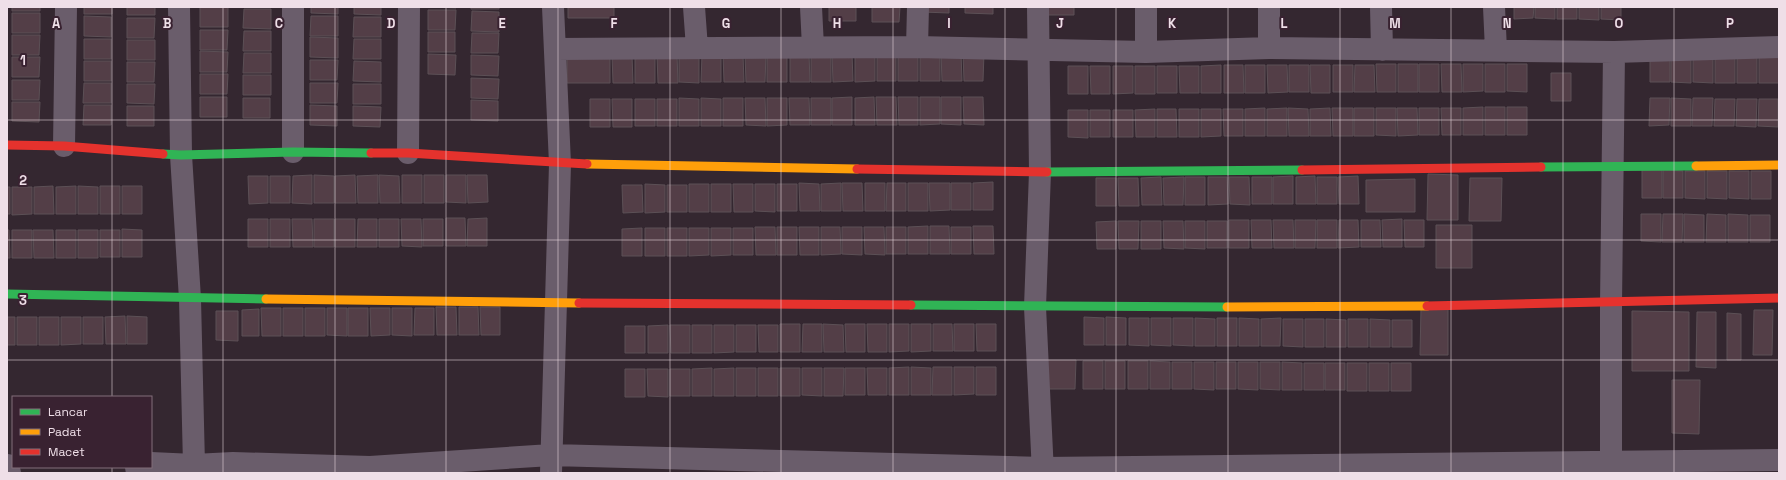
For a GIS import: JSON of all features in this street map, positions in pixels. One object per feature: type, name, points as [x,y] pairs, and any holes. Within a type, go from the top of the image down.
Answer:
[{"type":"street","points":[[64,146],[66,7]]},
{"type":"street","points":[[179,7],[181,155],[190,299],[194,465]]},
{"type":"street","points":[[293,7],[293,152]]},
{"type":"street","points":[[408,7],[408,153]]},
{"type":"street","points":[[551,464],[560,164],[553,7]]},
{"type":"street","points":[[694,7],[697,48]]},
{"type":"street","points":[[811,7],[813,47]]},
{"type":"street","points":[[917,47],[918,7]]},
{"type":"street","points":[[1038,7],[1040,172],[1035,307],[1043,470]]},
{"type":"street","points":[[1146,7],[1146,52]]},
{"type":"street","points":[[1269,7],[1269,48]]},
{"type":"street","points":[[1381,7],[1382,50]]},
{"type":"street","points":[[1494,7],[1496,50]]},
{"type":"street","points":[[555,49],[917,47],[1146,52],[1269,48],[1614,52],[1779,47]]},
{"type":"street","points":[[1611,468],[1614,52]]},
{"type":"street","points":[[7,145],[64,146],[181,155],[293,152],[408,153],[560,164],[1040,172],[1779,165]]},
{"type":"street","points":[[7,294],[190,299],[1035,307],[1611,304],[1779,298]]},
{"type":"street","points":[[152,463],[233,468],[370,470],[551,464],[1043,470],[1611,468],[1779,460]]},
{"type":"building","points":[[12,7],[40,7],[40,11],[12,11]]},
{"type":"building","points":[[84,7],[112,7],[112,14],[84,14]]},
{"type":"building","points":[[127,7],[155,7],[155,15],[127,15]]},
{"type":"building","points":[[200,7],[228,7],[228,27],[200,27]]},
{"type":"building","points":[[311,7],[338,7],[338,14],[311,13]]},
{"type":"building","points":[[354,7],[381,7],[381,15],[354,14]]},
{"type":"building","points":[[428,7],[456,7],[456,8]]},
{"type":"building","points":[[471,7],[499,7],[499,9],[471,9]]},
{"type":"building","points":[[568,7],[614,7],[614,18],[568,18]]},
{"type":"building","points":[[829,7],[856,7],[856,21],[829,21]]},
{"type":"building","points":[[872,7],[900,7],[899,22],[872,22]]},
{"type":"building","points":[[922,7],[949,7],[949,13],[922,12]]},
{"type":"building","points":[[965,7],[993,7],[993,14],[965,13]]},
{"type":"building","points":[[1047,7],[1074,7],[1074,15],[1046,15]]},
{"type":"building","points":[[1514,7],[1534,7],[1533,18],[1514,19]]},
{"type":"building","points":[[1535,7],[1555,7],[1555,19],[1535,18]]},
{"type":"building","points":[[1557,7],[1577,7],[1577,19],[1557,19]]},
{"type":"building","points":[[1579,7],[1599,7],[1599,20],[1579,19]]},
{"type":"building","points":[[1601,7],[1621,7],[1621,20],[1601,19]]},
{"type":"building","points":[[244,9],[271,9],[271,29],[243,28]]},
{"type":"building","points":[[428,10],[456,10],[455,30],[428,30]]},
{"type":"building","points":[[472,11],[499,12],[499,32],[471,31]]},
{"type":"building","points":[[12,13],[40,13],[40,33],[12,33]]},
{"type":"building","points":[[84,16],[111,17],[111,37],[84,36]]},
{"type":"building","points":[[311,16],[338,16],[338,36],[310,36]]},
{"type":"building","points":[[354,17],[381,17],[381,37],[353,37]]},
{"type":"building","points":[[127,18],[155,18],[154,38],[127,38]]},
{"type":"building","points":[[200,30],[228,30],[227,50],[200,50]]},
{"type":"building","points":[[244,31],[271,31],[271,51],[243,51]]},
{"type":"building","points":[[428,32],[455,32],[455,52],[428,52]]},
{"type":"building","points":[[472,33],[499,33],[498,53],[471,53]]},
{"type":"building","points":[[12,35],[40,35],[39,55],[12,55]]},
{"type":"building","points":[[310,37],[338,38],[338,58],[310,57]]},
{"type":"building","points":[[84,39],[111,39],[111,59],[84,59]]},
{"type":"building","points":[[354,39],[381,39],[381,59],[353,59]]},
{"type":"building","points":[[127,40],[155,40],[155,60],[127,60]]},
{"type":"building","points":[[200,51],[228,52],[227,72],[200,72]]},
{"type":"building","points":[[244,53],[271,53],[271,73],[243,73]]},
{"type":"building","points":[[940,53],[940,81],[920,81],[920,54]]},
{"type":"building","points":[[941,53],[961,53],[962,81],[942,81]]},
{"type":"building","points":[[963,53],[984,53],[983,81],[964,81]]},
{"type":"building","points":[[428,54],[456,55],[455,75],[428,74]]},
{"type":"building","points":[[723,54],[743,55],[744,82],[724,82]]},
{"type":"building","points":[[745,54],[766,54],[765,82],[746,82]]},
{"type":"building","points":[[767,54],[787,54],[787,82],[767,82]]},
{"type":"building","points":[[790,54],[809,54],[810,82],[790,82]]},
{"type":"building","points":[[811,54],[831,54],[831,82],[811,82]]},
{"type":"building","points":[[832,54],[852,54],[853,81],[833,82]]},
{"type":"building","points":[[855,54],[875,54],[875,81],[855,82]]},
{"type":"building","points":[[877,54],[896,54],[896,81],[877,81]]},
{"type":"building","points":[[898,54],[918,54],[918,81],[898,81]]},
{"type":"building","points":[[1650,54],[1670,55],[1670,82],[1650,82]]},
{"type":"building","points":[[471,55],[499,56],[498,76],[471,75]]},
{"type":"building","points":[[612,55],[632,56],[633,83],[613,83]]},
{"type":"building","points":[[635,55],[655,55],[655,83],[635,83]]},
{"type":"building","points":[[657,55],[677,55],[678,83],[658,83]]},
{"type":"building","points":[[679,55],[699,55],[699,83],[679,82]]},
{"type":"building","points":[[702,55],[721,55],[721,82],[701,82]]},
{"type":"building","points":[[1671,55],[1691,55],[1691,83],[1671,82]]},
{"type":"building","points":[[1693,55],[1713,55],[1713,83],[1693,82]]},
{"type":"building","points":[[1715,55],[1735,55],[1735,83],[1715,83]]},
{"type":"building","points":[[1737,55],[1757,55],[1757,83],[1737,83]]},
{"type":"building","points":[[1759,55],[1779,56],[1779,83],[1759,83]]},
{"type":"building","points":[[567,56],[610,56],[610,83],[567,83]]},
{"type":"building","points":[[12,57],[40,57],[39,77],[12,77]]},
{"type":"building","points":[[310,60],[338,60],[337,80],[310,80]]},
{"type":"building","points":[[84,61],[111,61],[111,81],[84,81]]},
{"type":"building","points":[[354,61],[381,62],[381,82],[353,81]]},
{"type":"building","points":[[127,62],[155,62],[154,82],[127,82]]},
{"type":"building","points":[[1376,64],[1396,64],[1396,92],[1377,92]]},
{"type":"building","points":[[1398,64],[1418,64],[1418,92],[1398,92]]},
{"type":"building","points":[[1419,64],[1439,64],[1439,92],[1419,92]]},
{"type":"building","points":[[1441,64],[1461,64],[1462,92],[1442,92]]},
{"type":"building","points":[[1463,64],[1483,64],[1483,91],[1463,92]]},
{"type":"building","points":[[1485,64],[1505,64],[1505,92],[1485,92]]},
{"type":"building","points":[[1507,64],[1527,64],[1527,92],[1507,91]]},
{"type":"building","points":[[1221,65],[1221,93],[1201,93],[1201,66]]},
{"type":"building","points":[[1224,65],[1243,65],[1244,93],[1224,93]]},
{"type":"building","points":[[1245,65],[1265,65],[1265,93],[1245,93]]},
{"type":"building","points":[[1267,65],[1287,65],[1288,92],[1268,93]]},
{"type":"building","points":[[1289,65],[1309,65],[1309,92],[1289,92]]},
{"type":"building","points":[[1310,65],[1330,65],[1330,93],[1311,93]]},
{"type":"building","points":[[1333,65],[1353,65],[1353,92],[1333,92]]},
{"type":"building","points":[[1355,65],[1374,65],[1375,92],[1354,92]]},
{"type":"building","points":[[1068,66],[1088,66],[1088,94],[1068,94]]},
{"type":"building","points":[[1090,66],[1110,66],[1110,94],[1091,94]]},
{"type":"building","points":[[1113,66],[1133,66],[1133,93],[1113,94]]},
{"type":"building","points":[[1135,66],[1155,66],[1155,94],[1135,94]]},
{"type":"building","points":[[1157,66],[1177,66],[1177,93],[1157,93]]},
{"type":"building","points":[[1179,66],[1199,66],[1199,93],[1180,93]]},
{"type":"building","points":[[1551,73],[1571,73],[1571,101],[1551,101]]},
{"type":"building","points":[[200,74],[228,74],[227,94],[200,94]]},
{"type":"building","points":[[243,75],[271,75],[271,95],[243,95]]},
{"type":"building","points":[[471,78],[499,79],[498,99],[471,98]]},
{"type":"building","points":[[12,80],[40,80],[39,100],[12,100]]},
{"type":"building","points":[[84,83],[111,83],[111,103],[83,103]]},
{"type":"building","points":[[310,83],[338,83],[337,103],[310,103]]},
{"type":"building","points":[[127,84],[155,84],[154,104],[127,103]]},
{"type":"building","points":[[353,84],[381,84],[381,104],[353,104]]},
{"type":"building","points":[[200,97],[227,97],[227,117],[200,117]]},
{"type":"building","points":[[852,97],[852,125],[832,125],[832,98]]},
{"type":"building","points":[[874,97],[875,125],[855,125],[855,98]]},
{"type":"building","points":[[876,97],[896,97],[897,125],[877,125]]},
{"type":"building","points":[[898,97],[918,97],[918,125],[899,125]]},
{"type":"building","points":[[920,97],[940,97],[940,124],[920,125]]},
{"type":"building","points":[[941,97],[961,97],[961,125],[941,124]]},
{"type":"building","points":[[963,97],[983,97],[984,125],[964,124]]},
{"type":"building","points":[[243,98],[270,98],[270,118],[243,118]]},
{"type":"building","points":[[679,98],[699,99],[699,126],[679,126]]},
{"type":"building","points":[[701,98],[721,99],[721,126],[701,126]]},
{"type":"building","points":[[723,98],[743,98],[743,126],[723,126]]},
{"type":"building","points":[[745,98],[765,98],[766,126],[746,125]]},
{"type":"building","points":[[767,98],[787,98],[787,125],[767,126]]},
{"type":"building","points":[[789,98],[809,98],[810,125],[790,125]]},
{"type":"building","points":[[811,98],[831,98],[831,125],[811,125]]},
{"type":"building","points":[[1650,98],[1670,98],[1669,125],[1649,126]]},
{"type":"building","points":[[1671,98],[1691,99],[1691,126],[1671,126]]},
{"type":"building","points":[[1693,98],[1713,98],[1712,126],[1692,126]]},
{"type":"building","points":[[590,99],[610,99],[610,127],[590,127]]},
{"type":"building","points":[[612,99],[632,99],[632,127],[613,127]]},
{"type":"building","points":[[635,99],[655,99],[655,126],[635,126]]},
{"type":"building","points":[[657,99],[677,99],[677,126],[657,126]]},
{"type":"building","points":[[1715,99],[1735,99],[1734,126],[1714,126]]},
{"type":"building","points":[[1737,99],[1757,99],[1756,127],[1736,126]]},
{"type":"building","points":[[1759,99],[1778,99],[1778,127],[1758,126]]},
{"type":"building","points":[[471,100],[498,101],[498,121],[471,120]]},
{"type":"building","points":[[12,102],[40,102],[39,122],[12,121]]},
{"type":"building","points":[[84,105],[111,105],[111,125],[83,125]]},
{"type":"building","points":[[310,105],[337,106],[337,126],[310,125]]},
{"type":"building","points":[[127,106],[154,106],[154,126],[127,126]]},
{"type":"building","points":[[353,106],[381,107],[380,127],[353,126]]},
{"type":"building","points":[[1483,107],[1483,135],[1463,135],[1463,108]]},
{"type":"building","points":[[1485,107],[1505,107],[1505,135],[1485,135]]},
{"type":"building","points":[[1507,107],[1527,107],[1527,135],[1507,135]]},
{"type":"building","points":[[1265,108],[1265,136],[1245,136],[1245,109]]},
{"type":"building","points":[[1287,108],[1287,136],[1267,136],[1267,109]]},
{"type":"building","points":[[1288,108],[1308,109],[1309,136],[1289,136]]},
{"type":"building","points":[[1330,108],[1331,136],[1310,136],[1310,109]]},
{"type":"building","points":[[1332,108],[1353,108],[1353,136],[1333,136]]},
{"type":"building","points":[[1354,108],[1374,108],[1374,136],[1354,136]]},
{"type":"building","points":[[1376,108],[1396,108],[1396,136],[1376,135]]},
{"type":"building","points":[[1397,108],[1417,108],[1418,135],[1398,136]]},
{"type":"building","points":[[1419,108],[1439,108],[1439,135],[1419,135]]},
{"type":"building","points":[[1441,108],[1461,108],[1461,135],[1442,135]]},
{"type":"building","points":[[1155,109],[1155,137],[1136,137],[1135,110]]},
{"type":"building","points":[[1157,109],[1176,109],[1177,137],[1157,137]]},
{"type":"building","points":[[1179,109],[1199,109],[1199,137],[1179,137]]},
{"type":"building","points":[[1201,109],[1221,109],[1221,136],[1201,137]]},
{"type":"building","points":[[1223,109],[1243,109],[1243,136],[1224,136]]},
{"type":"building","points":[[1068,110],[1088,110],[1088,138],[1068,137]]},
{"type":"building","points":[[1090,110],[1110,110],[1110,137],[1090,137]]},
{"type":"building","points":[[1113,110],[1133,110],[1133,137],[1113,137]]},
{"type":"building","points":[[1642,170],[1662,170],[1662,198],[1642,198]]},
{"type":"building","points":[[1663,170],[1683,171],[1683,198],[1663,198]]},
{"type":"building","points":[[1685,171],[1705,171],[1705,199],[1685,198]]},
{"type":"building","points":[[1707,171],[1727,171],[1727,199],[1707,198]]},
{"type":"building","points":[[1729,171],[1749,171],[1749,199],[1729,198]]},
{"type":"building","points":[[1751,171],[1771,171],[1771,199],[1751,199]]},
{"type":"building","points":[[1428,174],[1458,175],[1458,220],[1427,220]]},
{"type":"building","points":[[312,175],[312,204],[292,203],[293,176]]},
{"type":"building","points":[[314,175],[334,176],[334,203],[314,203]]},
{"type":"building","points":[[355,175],[356,203],[335,203],[335,176]]},
{"type":"building","points":[[378,175],[378,203],[358,203],[357,176]]},
{"type":"building","points":[[379,175],[399,176],[400,203],[380,203]]},
{"type":"building","points":[[402,175],[422,175],[422,203],[402,203]]},
{"type":"building","points":[[424,175],[444,175],[444,203],[424,203]]},
{"type":"building","points":[[446,175],[466,175],[466,203],[446,202]]},
{"type":"building","points":[[467,175],[487,175],[488,202],[468,203]]},
{"type":"building","points":[[248,176],[268,176],[268,203],[249,204]]},
{"type":"building","points":[[270,176],[290,176],[290,203],[270,203]]},
{"type":"building","points":[[1293,176],[1293,204],[1273,204],[1273,177]]},
{"type":"building","points":[[1315,176],[1316,204],[1296,204],[1296,177]]},
{"type":"building","points":[[1358,176],[1359,204],[1339,204],[1338,177]]},
{"type":"building","points":[[1161,177],[1162,205],[1142,205],[1141,178]]},
{"type":"building","points":[[1184,177],[1183,205],[1164,205],[1163,178]]},
{"type":"building","points":[[1185,177],[1205,177],[1205,205],[1185,205]]},
{"type":"building","points":[[1208,177],[1227,177],[1228,204],[1208,205]]},
{"type":"building","points":[[1229,177],[1249,177],[1250,205],[1230,204]]},
{"type":"building","points":[[1252,177],[1272,177],[1272,204],[1252,204]]},
{"type":"building","points":[[1317,177],[1337,177],[1337,204],[1317,204]]},
{"type":"building","points":[[1096,178],[1116,178],[1116,206],[1096,206]]},
{"type":"building","points":[[1118,178],[1138,178],[1139,206],[1119,206]]},
{"type":"building","points":[[1470,178],[1502,178],[1501,221],[1469,221]]},
{"type":"building","points":[[1415,179],[1415,212],[1366,212],[1366,180]]},
{"type":"building","points":[[993,182],[993,210],[973,210],[973,183]]},
{"type":"building","points":[[799,183],[819,184],[820,211],[800,211]]},
{"type":"building","points":[[841,183],[841,211],[821,211],[821,184]]},
{"type":"building","points":[[842,183],[862,183],[863,211],[843,211]]},
{"type":"building","points":[[865,183],[885,183],[885,211],[865,211]]},
{"type":"building","points":[[887,183],[906,183],[906,211],[886,211]]},
{"type":"building","points":[[908,183],[928,183],[928,211],[908,211]]},
{"type":"building","points":[[929,183],[950,183],[950,210],[930,211]]},
{"type":"building","points":[[951,183],[971,183],[971,210],[951,210]]},
{"type":"building","points":[[645,184],[665,185],[665,212],[645,213]]},
{"type":"building","points":[[689,184],[709,184],[709,212],[689,212]]},
{"type":"building","points":[[711,184],[731,184],[731,212],[711,212]]},
{"type":"building","points":[[733,184],[753,184],[753,212],[734,212]]},
{"type":"building","points":[[755,184],[775,184],[775,212],[755,211]]},
{"type":"building","points":[[777,184],[797,184],[797,211],[777,211]]},
{"type":"building","points":[[622,185],[642,185],[643,212],[623,213]]},
{"type":"building","points":[[667,185],[687,185],[687,212],[667,212]]},
{"type":"building","points":[[53,186],[54,214],[34,214],[34,187]]},
{"type":"building","points":[[76,186],[76,214],[56,214],[56,187]]},
{"type":"building","points":[[78,186],[98,187],[98,214],[78,214]]},
{"type":"building","points":[[100,186],[120,186],[120,214],[100,214]]},
{"type":"building","points":[[122,186],[142,186],[142,214],[122,214]]},
{"type":"building","points":[[7,187],[10,187],[10,214],[7,214]]},
{"type":"building","points":[[12,187],[32,187],[32,214],[12,215]]},
{"type":"building","points":[[1641,214],[1661,214],[1661,242],[1641,241]]},
{"type":"building","points":[[1663,214],[1683,214],[1682,242],[1662,242]]},
{"type":"building","points":[[1684,214],[1704,215],[1704,242],[1684,242]]},
{"type":"building","points":[[1707,214],[1726,215],[1726,242],[1706,242]]},
{"type":"building","points":[[1728,214],[1748,215],[1748,242],[1728,242]]},
{"type":"building","points":[[1750,215],[1770,215],[1770,242],[1750,242]]},
{"type":"building","points":[[446,218],[465,218],[466,246],[446,246]]},
{"type":"building","points":[[487,218],[487,246],[467,246],[468,219]]},
{"type":"building","points":[[248,219],[268,219],[268,247],[248,247]]},
{"type":"building","points":[[270,219],[290,219],[290,247],[270,247]]},
{"type":"building","points":[[292,219],[312,219],[313,247],[293,247]]},
{"type":"building","points":[[314,219],[334,219],[334,247],[314,247]]},
{"type":"building","points":[[335,219],[355,219],[355,247],[335,247]]},
{"type":"building","points":[[358,219],[377,219],[377,247],[357,247]]},
{"type":"building","points":[[379,219],[399,219],[399,247],[379,247]]},
{"type":"building","points":[[401,219],[421,219],[422,247],[402,246]]},
{"type":"building","points":[[423,219],[443,219],[443,246],[423,246]]},
{"type":"building","points":[[1402,219],[1402,247],[1383,247],[1382,220]]},
{"type":"building","points":[[1229,220],[1249,220],[1249,248],[1229,248]]},
{"type":"building","points":[[1251,220],[1271,220],[1272,248],[1252,248]]},
{"type":"building","points":[[1273,220],[1293,220],[1294,248],[1274,248]]},
{"type":"building","points":[[1295,220],[1316,220],[1315,248],[1295,248]]},
{"type":"building","points":[[1317,220],[1337,220],[1337,248],[1317,248]]},
{"type":"building","points":[[1339,220],[1358,220],[1359,247],[1338,248]]},
{"type":"building","points":[[1361,220],[1380,220],[1381,247],[1361,247]]},
{"type":"building","points":[[1404,220],[1424,220],[1424,247],[1405,247]]},
{"type":"building","points":[[1116,221],[1116,249],[1097,249],[1096,222]]},
{"type":"building","points":[[1118,221],[1139,221],[1138,249],[1119,249]]},
{"type":"building","points":[[1141,221],[1161,221],[1161,249],[1141,249]]},
{"type":"building","points":[[1163,221],[1183,221],[1184,249],[1164,248]]},
{"type":"building","points":[[1185,221],[1205,221],[1205,249],[1185,248]]},
{"type":"building","points":[[1207,221],[1227,221],[1227,248],[1207,248]]},
{"type":"building","points":[[1436,225],[1472,225],[1472,268],[1436,268]]},
{"type":"building","points":[[928,226],[928,254],[908,254],[908,227]]},
{"type":"building","points":[[930,226],[949,226],[950,254],[930,254]]},
{"type":"building","points":[[973,226],[993,226],[994,254],[974,254]]},
{"type":"building","points":[[755,227],[775,227],[776,255],[756,255]]},
{"type":"building","points":[[777,227],[797,227],[797,255],[777,255]]},
{"type":"building","points":[[799,227],[819,227],[819,255],[800,255]]},
{"type":"building","points":[[821,227],[840,227],[841,254],[821,255]]},
{"type":"building","points":[[842,227],[862,227],[862,255],[842,254]]},
{"type":"building","points":[[864,227],[884,227],[885,255],[865,254]]},
{"type":"building","points":[[886,227],[906,227],[906,254],[886,254]]},
{"type":"building","points":[[951,227],[971,227],[971,254],[951,254]]},
{"type":"building","points":[[642,228],[642,256],[622,256],[622,229]]},
{"type":"building","points":[[645,228],[665,228],[665,256],[645,256]]},
{"type":"building","points":[[667,228],[687,228],[687,256],[667,256]]},
{"type":"building","points":[[689,228],[709,228],[709,255],[689,256]]},
{"type":"building","points":[[711,228],[731,228],[731,255],[711,256]]},
{"type":"building","points":[[733,228],[753,228],[753,255],[733,255]]},
{"type":"building","points":[[122,229],[142,230],[142,257],[122,257]]},
{"type":"building","points":[[7,230],[9,230],[10,258],[7,258]]},
{"type":"building","points":[[12,230],[32,230],[32,258],[12,258]]},
{"type":"building","points":[[33,230],[53,230],[54,258],[34,258]]},
{"type":"building","points":[[56,230],[76,230],[76,258],[56,258]]},
{"type":"building","points":[[78,230],[98,230],[98,258],[78,258]]},
{"type":"building","points":[[100,230],[120,230],[120,257],[100,257]]},
{"type":"building","points":[[436,307],[456,307],[457,335],[437,335]]},
{"type":"building","points":[[459,307],[478,307],[479,335],[459,335]]},
{"type":"building","points":[[480,307],[500,307],[500,335],[481,335]]},
{"type":"building","points":[[261,308],[281,308],[281,336],[262,336]]},
{"type":"building","points":[[283,308],[303,308],[303,336],[283,336]]},
{"type":"building","points":[[305,308],[325,308],[325,336],[305,336]]},
{"type":"building","points":[[327,308],[347,308],[347,336],[327,335]]},
{"type":"building","points":[[348,308],[368,308],[368,336],[348,336]]},
{"type":"building","points":[[370,308],[390,308],[390,335],[371,336]]},
{"type":"building","points":[[392,308],[412,308],[412,336],[392,335]]},
{"type":"building","points":[[415,308],[434,308],[434,335],[414,335]]},
{"type":"building","points":[[1421,308],[1448,308],[1448,355],[1420,355]]},
{"type":"building","points":[[259,309],[259,336],[242,336],[242,310]]},
{"type":"building","points":[[1754,310],[1773,310],[1772,355],[1753,355]]},
{"type":"building","points":[[216,311],[238,311],[238,341],[216,340]]},
{"type":"building","points":[[1632,311],[1689,312],[1689,371],[1632,371]]},
{"type":"building","points":[[1697,312],[1716,312],[1716,368],[1696,367]]},
{"type":"building","points":[[1727,313],[1741,314],[1741,360],[1727,360]]},
{"type":"building","points":[[125,316],[126,344],[106,344],[105,317]]},
{"type":"building","points":[[127,316],[147,317],[147,344],[127,344]]},
{"type":"building","points":[[7,317],[15,317],[15,345],[7,345]]},
{"type":"building","points":[[17,317],[37,317],[37,345],[17,345]]},
{"type":"building","points":[[39,317],[59,317],[59,345],[39,345]]},
{"type":"building","points":[[61,317],[81,317],[81,344],[61,345]]},
{"type":"building","points":[[83,317],[103,317],[103,344],[83,344]]},
{"type":"building","points":[[1084,317],[1104,318],[1104,345],[1084,345]]},
{"type":"building","points":[[1106,317],[1126,318],[1126,345],[1106,345]]},
{"type":"building","points":[[1129,318],[1149,318],[1149,346],[1129,345]]},
{"type":"building","points":[[1151,318],[1171,318],[1171,346],[1151,345]]},
{"type":"building","points":[[1173,318],[1193,318],[1193,346],[1173,345]]},
{"type":"building","points":[[1195,318],[1215,319],[1215,346],[1195,346]]},
{"type":"building","points":[[1217,318],[1237,318],[1237,346],[1217,346]]},
{"type":"building","points":[[1239,318],[1259,319],[1259,346],[1239,346]]},
{"type":"building","points":[[1281,318],[1280,346],[1261,346],[1261,319]]},
{"type":"building","points":[[1283,319],[1303,319],[1303,347],[1283,346]]},
{"type":"building","points":[[1305,319],[1324,319],[1324,347],[1305,347]]},
{"type":"building","points":[[1326,319],[1346,320],[1346,347],[1326,347]]},
{"type":"building","points":[[1348,319],[1368,319],[1368,347],[1348,347]]},
{"type":"building","points":[[1370,319],[1390,320],[1390,347],[1370,347]]},
{"type":"building","points":[[1392,320],[1412,320],[1412,347],[1392,347]]},
{"type":"building","points":[[780,324],[800,324],[800,352],[780,352]]},
{"type":"building","points":[[803,324],[822,324],[822,352],[802,352]]},
{"type":"building","points":[[823,324],[843,325],[844,352],[824,352]]},
{"type":"building","points":[[845,324],[865,324],[865,352],[846,352]]},
{"type":"building","points":[[867,324],[887,324],[887,352],[868,352]]},
{"type":"building","points":[[889,324],[909,324],[909,351],[889,352]]},
{"type":"building","points":[[911,324],[931,324],[931,351],[911,352]]},
{"type":"building","points":[[933,324],[952,324],[953,351],[933,351]]},
{"type":"building","points":[[954,324],[974,324],[974,351],[954,351]]},
{"type":"building","points":[[976,324],[996,324],[996,351],[977,351]]},
{"type":"building","points":[[668,325],[668,353],[648,353],[648,326]]},
{"type":"building","points":[[670,325],[690,325],[690,353],[671,353]]},
{"type":"building","points":[[692,325],[712,325],[712,353],[692,353]]},
{"type":"building","points":[[714,325],[734,325],[734,352],[714,353]]},
{"type":"building","points":[[736,325],[756,325],[756,352],[736,352]]},
{"type":"building","points":[[758,325],[778,325],[778,352],[759,352]]},
{"type":"building","points":[[625,326],[645,326],[645,353],[625,353]]},
{"type":"building","points":[[1047,360],[1076,360],[1075,389],[1047,389]]},
{"type":"building","points":[[1083,361],[1103,361],[1103,389],[1083,389]]},
{"type":"building","points":[[1105,361],[1125,361],[1125,389],[1105,389]]},
{"type":"building","points":[[1128,361],[1148,361],[1148,389],[1128,389]]},
{"type":"building","points":[[1150,361],[1170,362],[1170,389],[1150,389]]},
{"type":"building","points":[[1172,362],[1192,362],[1192,389],[1172,389]]},
{"type":"building","points":[[1194,362],[1214,362],[1214,390],[1194,389]]},
{"type":"building","points":[[1216,362],[1236,362],[1236,389],[1216,389]]},
{"type":"building","points":[[1238,362],[1258,362],[1258,390],[1238,389]]},
{"type":"building","points":[[1260,362],[1280,362],[1280,390],[1260,389]]},
{"type":"building","points":[[1282,362],[1302,363],[1302,390],[1282,390]]},
{"type":"building","points":[[1304,363],[1324,363],[1324,390],[1304,390]]},
{"type":"building","points":[[1325,363],[1345,363],[1345,390],[1325,390]]},
{"type":"building","points":[[1347,363],[1367,363],[1367,391],[1347,391]]},
{"type":"building","points":[[1369,363],[1389,363],[1389,391],[1369,391]]},
{"type":"building","points":[[1391,363],[1411,363],[1411,391],[1391,391]]},
{"type":"building","points":[[909,367],[909,395],[889,395],[889,368]]},
{"type":"building","points":[[911,367],[931,368],[931,395],[911,395]]},
{"type":"building","points":[[933,367],[952,367],[952,395],[932,395]]},
{"type":"building","points":[[954,367],[974,367],[974,394],[954,395]]},
{"type":"building","points":[[976,367],[996,367],[996,395],[976,395]]},
{"type":"building","points":[[712,368],[712,396],[692,396],[692,369]]},
{"type":"building","points":[[734,368],[734,396],[714,396],[714,369]]},
{"type":"building","points":[[736,368],[756,368],[756,396],[736,396]]},
{"type":"building","points":[[758,368],[778,368],[778,396],[758,396]]},
{"type":"building","points":[[780,368],[800,368],[800,396],[780,396]]},
{"type":"building","points":[[802,368],[822,368],[822,396],[802,395]]},
{"type":"building","points":[[824,368],[844,368],[843,396],[824,396]]},
{"type":"building","points":[[845,368],[865,368],[865,395],[845,395]]},
{"type":"building","points":[[867,368],[887,368],[887,395],[868,395]]},
{"type":"building","points":[[625,369],[645,369],[645,397],[625,397]]},
{"type":"building","points":[[647,369],[668,369],[668,397],[648,396]]},
{"type":"building","points":[[670,369],[690,369],[690,396],[670,396]]},
{"type":"building","points":[[1672,380],[1700,380],[1699,434],[1672,433]]},
{"type":"traffic: fast","points":[[163,154],[181,155],[293,152],[371,153]]},
{"type":"traffic: fast","points":[[1541,167],[1696,166]]},
{"type":"traffic: fast","points":[[1047,172],[1302,170]]},
{"type":"traffic: fast","points":[[7,294],[266,299]]},
{"type":"traffic: fast","points":[[911,305],[1227,307]]},
{"type":"traffic: slow","points":[[587,164],[857,169]]},
{"type":"traffic: slow","points":[[1696,166],[1779,165]]},
{"type":"traffic: slow","points":[[266,299],[579,303]]},
{"type":"traffic: slow","points":[[1227,307],[1427,306]]},
{"type":"traffic: jam","points":[[7,145],[64,146],[163,154]]},
{"type":"traffic: jam","points":[[371,153],[408,153],[587,164]]},
{"type":"traffic: jam","points":[[1302,170],[1541,167]]},
{"type":"traffic: jam","points":[[857,169],[1047,172]]},
{"type":"traffic: jam","points":[[1427,306],[1779,298]]},
{"type":"traffic: jam","points":[[579,303],[911,305]]}]
